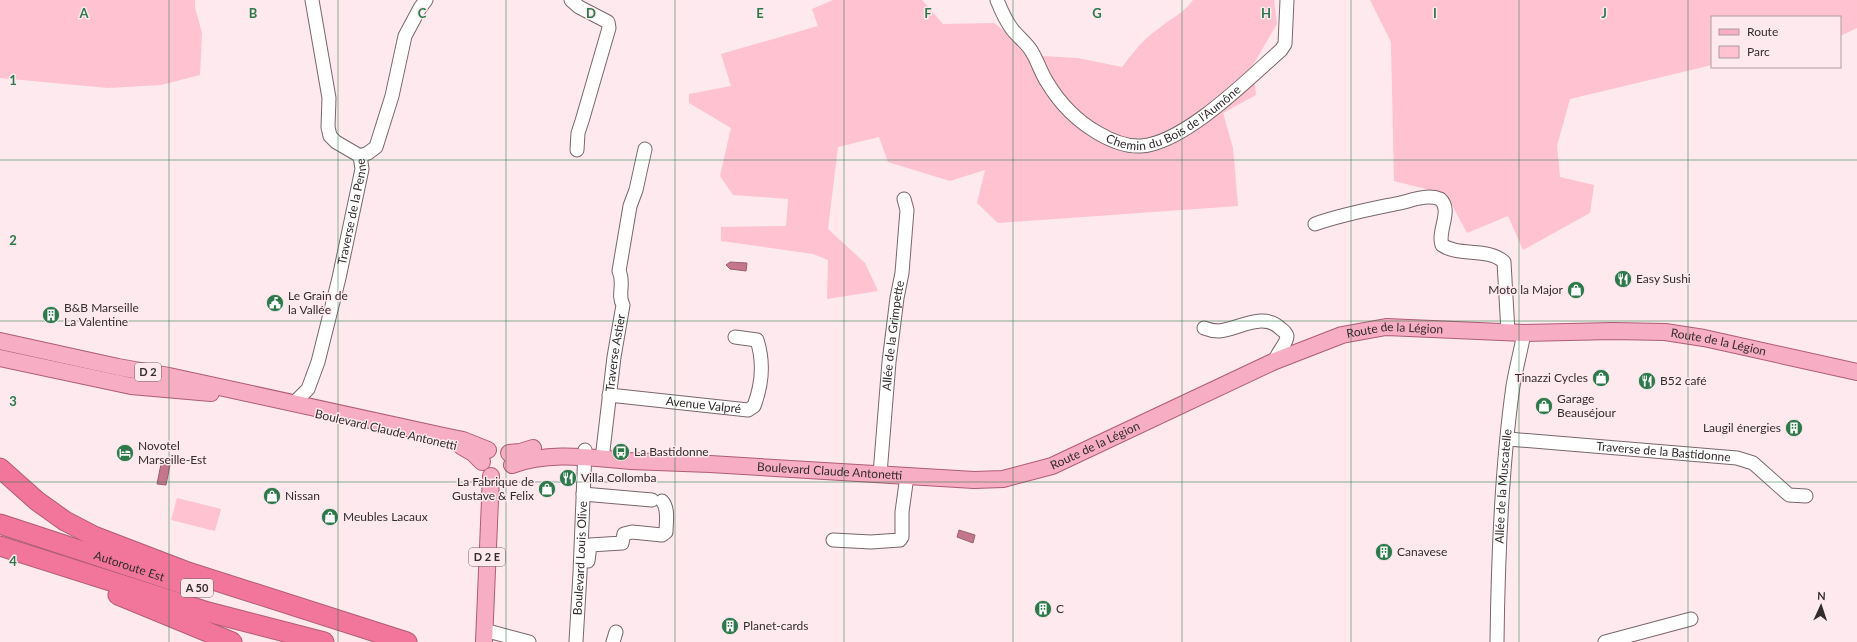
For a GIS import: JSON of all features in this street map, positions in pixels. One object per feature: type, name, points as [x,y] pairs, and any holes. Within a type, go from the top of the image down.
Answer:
[{"type":"highway","points":[[0,468],[37,501],[65,521],[94,536],[132,552],[188,572],[407,642]]},
{"type":"highway","name":"Autoroute Est","points":[[0,524],[210,592],[298,617],[398,642]]},
{"type":"highway","points":[[0,546],[232,642]]},
{"type":"highway","name":"Autoroute Est","points":[[0,546],[208,612],[324,642]]},
{"type":"main road","name":"Route de la Légion","points":[[960,479],[1003,479],[1052,466],[1275,361],[1342,336],[1386,327],[1524,333],[1613,331],[1665,332],[1704,338],[1857,372]]},
{"type":"main road","name":"D 2","points":[[0,341],[34,354]]},
{"type":"main road","name":"D 2","points":[[0,346],[289,405]]},
{"type":"main road","points":[[34,354],[118,378],[167,383],[214,393]]},
{"type":"main road","name":"D 2","points":[[0,358],[132,386],[214,393],[289,405]]},
{"type":"main road","name":"Boulevard Claude Antonetti","points":[[289,405],[313,407],[463,440],[485,456]]},
{"type":"main road","name":"Boulevard Claude Antonetti","points":[[289,405],[460,446],[473,453],[485,456]]},
{"type":"main road","points":[[492,448],[501,448],[511,459],[506,474],[502,477],[491,476],[486,473],[485,456],[492,448]]},
{"type":"main road","name":"Boulevard Claude Antonetti","points":[[511,459],[585,454],[700,463],[960,479]]},
{"type":"main road","name":"D 2 E","points":[[484,637],[491,476]]},
{"type":"street","name":"Traverse de la Penne","points":[[289,405],[308,389],[319,355],[339,278],[362,169],[360,156],[336,142],[330,136],[328,127],[330,98],[312,0]]},
{"type":"street","points":[[360,156],[368,154],[376,147],[392,96],[405,36],[426,0]]},
{"type":"street","points":[[571,0],[579,7],[608,22],[609,28],[580,127],[577,150]]},
{"type":"street","name":"Chemin du Bois de l'Aumône","points":[[997,0],[1012,29],[1032,51],[1047,82],[1069,110],[1086,126],[1104,137],[1121,144],[1139,146],[1155,144],[1201,118],[1218,106],[1281,50],[1285,44],[1287,0]]},
{"type":"street","name":"Traverse Astier","points":[[603,455],[609,395],[623,305],[620,301],[623,278],[619,271],[630,206],[633,201],[645,149]]},
{"type":"street","points":[[1315,224],[1347,213],[1417,198],[1430,197],[1440,199],[1444,206],[1444,226],[1440,240],[1442,245],[1451,249],[1495,257],[1504,262],[1508,332]]},
{"type":"street","name":"Allée de la Grimpette","points":[[880,474],[889,362],[897,298],[902,273],[907,210],[904,199]]},
{"type":"street","points":[[1204,328],[1211,331],[1220,331],[1265,320],[1273,323],[1286,333],[1287,337],[1277,354],[1275,361]]},
{"type":"street","name":"Allée de la Muscatelle","points":[[1497,642],[1498,560],[1508,439],[1514,385],[1524,333]]},
{"type":"street","name":"Avenue Valpré","points":[[609,395],[748,410],[754,406],[759,392],[762,354],[757,340],[735,337]]},
{"type":"street","points":[[308,389],[313,407]]},
{"type":"street","name":"Traverse de la Bastidonne","points":[[1508,439],[1737,458],[1752,463],[1789,494],[1806,496]]},
{"type":"street","name":"Boulevard Louis Olive","points":[[576,642],[585,454]]},
{"type":"street","points":[[833,540],[871,542],[900,540],[902,537],[902,512],[907,476]]},
{"type":"street","points":[[580,573],[584,573],[588,570],[590,545],[622,543],[624,534],[632,532],[662,535],[666,532],[665,504],[657,500],[583,494]]},
{"type":"street","points":[[1605,642],[1691,619]]},
{"type":"street","points":[[484,637],[529,642]]},
{"type":"green space","points":[[0,0],[195,0],[195,7],[202,33],[200,75],[161,85],[108,88],[0,78]]},
{"type":"green space","points":[[833,0],[922,0],[943,24],[994,23],[1025,47],[1041,56],[1078,58],[1122,67],[1138,46],[1181,12],[1193,0],[1274,0],[1277,24],[1253,65],[1256,95],[1223,113],[1233,148],[1238,206],[998,223],[977,203],[985,170],[950,181],[888,162],[879,137],[838,147],[828,229],[865,263],[878,291],[827,299],[828,260],[813,254],[721,241],[721,227],[786,226],[788,199],[733,195],[720,176],[731,128],[689,103],[689,94],[731,86],[721,54],[818,26],[812,9]]},
{"type":"green space","points":[[1370,0],[1857,0],[1857,28],[1841,36],[1841,16],[1711,16],[1711,65],[1570,99],[1557,146],[1560,177],[1594,185],[1590,213],[1523,250],[1508,216],[1467,233],[1446,194],[1394,181],[1391,42]]},
{"type":"green space","points":[[177,498],[221,509],[215,531],[171,520]]},
{"type":"shaded area","points":[[730,262],[747,263],[746,271],[730,269],[726,265]]},
{"type":"shaded area","points":[[161,464],[170,465],[166,485],[157,484]]},
{"type":"shaded area","points":[[959,530],[975,535],[973,543],[957,537]]},
{"type":"place","name":"Easy Sushi","points":[[1623,279]]},
{"type":"place","name":"Moto la Major","points":[[1576,290]]},
{"type":"place","name":"Le Grain de la Vallée","points":[[275,303]]},
{"type":"place","name":"B&B Marseille La Valentine","points":[[51,315]]},
{"type":"place","name":"Tinazzi Cycles","points":[[1601,378]]},
{"type":"place","name":"B52 café","points":[[1647,381]]},
{"type":"place","name":"Garage Beauséjour","points":[[1544,406]]},
{"type":"place","name":"Laugil énergies","points":[[1794,428]]},
{"type":"place","name":"La Bastidonne","points":[[621,452]]},
{"type":"place","name":"Novotel Marseille-Est","points":[[125,453]]},
{"type":"place","name":"Villa Collomba","points":[[568,478]]},
{"type":"place","name":"La Fabrique de Gustave & Felix","points":[[547,489]]},
{"type":"place","name":"Nissan","points":[[272,496]]},
{"type":"place","name":"Meubles Lacaux","points":[[330,517]]},
{"type":"place","name":"Canavese","points":[[1384,552]]},
{"type":"place","name":"C","points":[[1043,609]]},
{"type":"place","name":"Planet-cards","points":[[730,626]]}]
